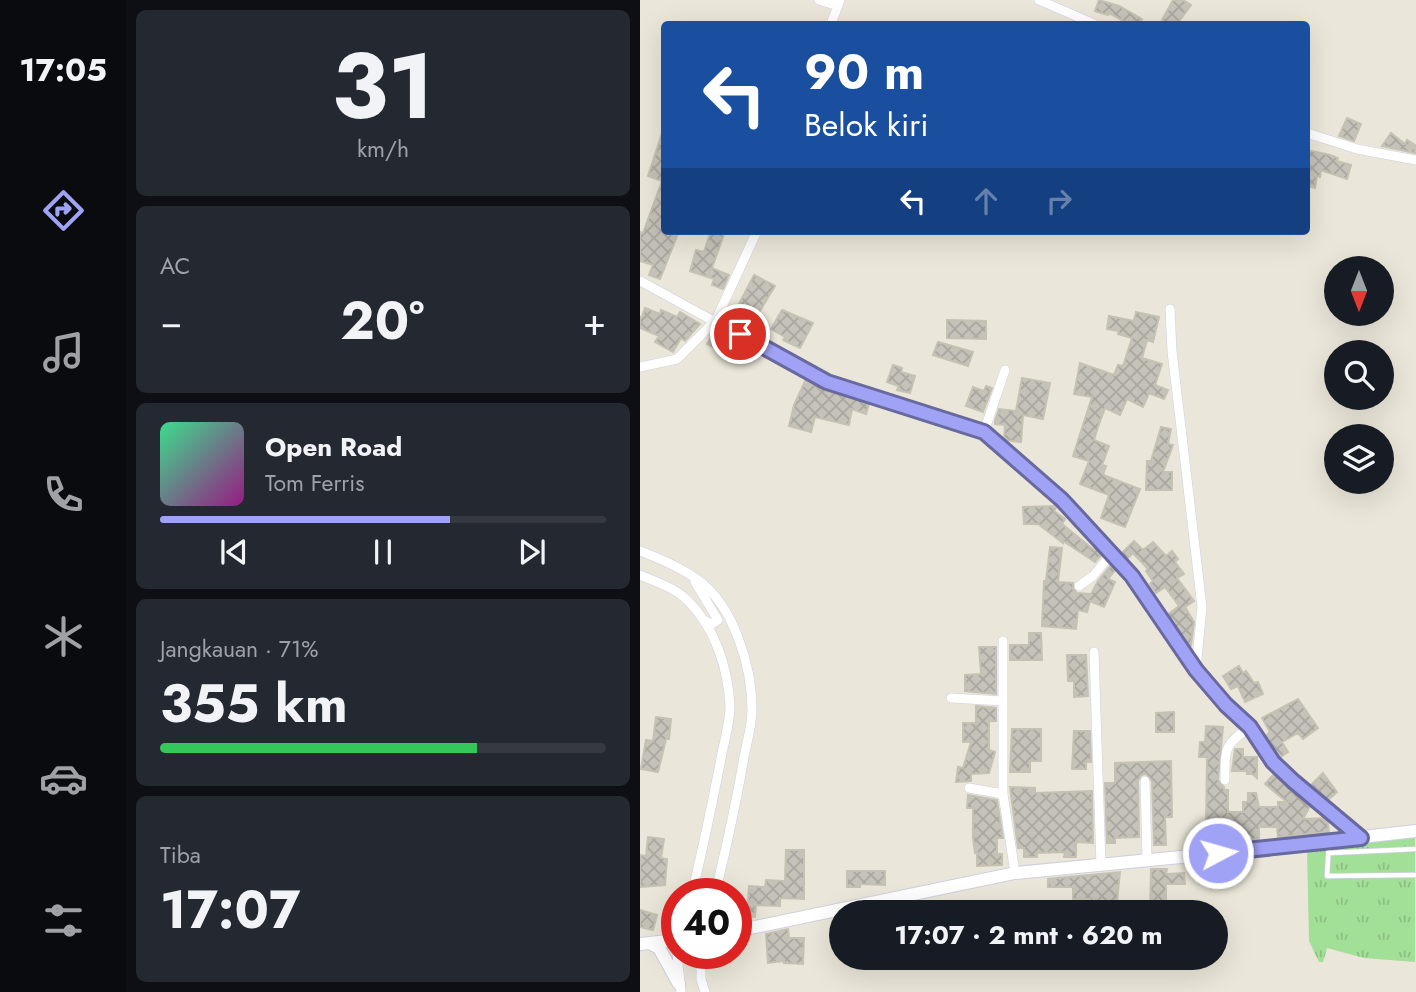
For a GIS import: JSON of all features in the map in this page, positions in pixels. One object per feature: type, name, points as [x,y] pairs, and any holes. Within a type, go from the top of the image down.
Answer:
[{"type":"street","points":[[819,0],[839,3],[832,21]]},
{"type":"street","points":[[1038,0],[1087,21]]},
{"type":"street","points":[[1310,134],[1357,149],[1415,160]]},
{"type":"street","points":[[640,368],[677,359],[716,320],[755,235]]},
{"type":"street","points":[[640,281],[827,382],[984,432],[1062,500],[1132,576],[1196,670],[1226,705],[1250,727],[1273,762],[1361,838]]},
{"type":"street","points":[[1170,309],[1172,351],[1202,607],[1196,670]]},
{"type":"street","points":[[984,432],[1005,370]]},
{"type":"street","points":[[640,551],[700,581],[724,609],[742,647],[749,678],[752,712],[733,820],[719,878]]},
{"type":"street","points":[[1079,586],[1093,576],[1112,554]]},
{"type":"street","points":[[640,575],[685,598],[705,621],[721,654],[730,709],[711,815],[696,878]]},
{"type":"street","points":[[693,577],[718,620],[712,624],[705,621]]},
{"type":"street","points":[[1003,641],[1003,794],[1015,873]]},
{"type":"street","points":[[1094,652],[1101,865]]},
{"type":"street","points":[[951,698],[1003,701]]},
{"type":"street","points":[[1225,780],[1225,754],[1228,747],[1232,740],[1250,727]]},
{"type":"street","points":[[1145,781],[1147,860]]},
{"type":"street","points":[[969,788],[1003,794]]},
{"type":"street","points":[[752,926],[1015,873],[1329,847],[1361,838],[1415,831]]},
{"type":"street","points":[[645,944],[659,948],[680,988]]},
{"type":"street","points":[[678,969],[680,988]]},
{"type":"street","points":[[701,969],[705,992]]},
{"type":"lane","points":[[1415,849],[1329,847],[1327,876],[1415,875]]},
{"type":"green space","points":[[1415,834],[1415,962],[1364,958],[1327,948],[1323,962],[1319,962],[1309,941],[1307,849]]},
{"type":"building","points":[[1099,0],[1119,6],[1142,19],[1124,21],[1109,13],[1108,15],[1095,11]]},
{"type":"building","points":[[1173,0],[1183,0],[1191,5],[1179,21],[1162,20]]},
{"type":"building","points":[[1347,118],[1361,124],[1354,141],[1339,136]]},
{"type":"building","points":[[1391,133],[1405,144],[1407,140],[1415,145],[1415,153],[1382,146]]},
{"type":"building","points":[[661,136],[661,181],[648,176]]},
{"type":"building","points":[[1310,151],[1330,155],[1338,158],[1337,161],[1351,165],[1347,179],[1321,170],[1315,188],[1310,187]]},
{"type":"building","points":[[661,184],[661,235],[677,235],[660,279],[649,275],[653,265],[640,261],[640,232],[643,233]]},
{"type":"building","points":[[710,235],[724,235],[712,268],[729,275],[723,289],[712,285],[714,279],[690,271],[696,250],[704,252]]},
{"type":"building","points":[[754,275],[775,286],[755,319],[759,320],[753,333],[750,333],[731,319]]},
{"type":"building","points":[[645,308],[660,314],[661,310],[677,317],[680,312],[700,324],[685,341],[681,338],[673,352],[655,342],[659,336],[640,328],[640,317]]},
{"type":"building","points":[[782,310],[813,323],[800,348],[783,340],[785,337],[771,329]]},
{"type":"building","points":[[1136,312],[1159,317],[1153,342],[1147,340],[1142,358],[1162,364],[1155,385],[1168,390],[1164,399],[1149,393],[1143,407],[1127,399],[1120,415],[1105,408],[1098,427],[1094,440],[1109,446],[1102,465],[1106,466],[1103,475],[1140,489],[1125,527],[1101,518],[1109,495],[1080,484],[1089,461],[1073,456],[1092,397],[1074,394],[1080,363],[1114,375],[1118,365],[1123,366],[1132,338],[1118,334],[1119,331],[1107,329],[1109,316],[1134,321]]},
{"type":"building","points":[[947,320],[986,321],[986,339],[947,338]]},
{"type":"building","points":[[714,332],[741,346],[735,358],[707,344]]},
{"type":"building","points":[[938,342],[973,352],[968,366],[933,355]]},
{"type":"building","points":[[893,365],[902,368],[901,372],[915,376],[910,393],[897,390],[899,386],[887,382]]},
{"type":"building","points":[[1022,378],[1050,383],[1043,419],[1023,415],[1021,442],[1004,440],[1005,425],[995,424],[995,421],[999,409],[1016,411]]},
{"type":"building","points":[[806,379],[822,387],[821,389],[845,394],[869,404],[866,414],[852,409],[849,425],[815,417],[811,432],[789,426],[794,405]]},
{"type":"building","points":[[986,386],[992,388],[983,412],[966,406],[973,387],[984,391]]},
{"type":"building","points":[[1161,427],[1171,429],[1168,444],[1173,445],[1163,472],[1172,472],[1172,490],[1146,490],[1147,461],[1151,461]]},
{"type":"building","points":[[1057,506],[1054,511],[1065,519],[1062,524],[1102,554],[1095,562],[1038,524],[1024,524],[1023,507]]},
{"type":"building","points":[[1134,541],[1143,550],[1153,542],[1166,556],[1172,551],[1178,559],[1175,562],[1184,574],[1177,578],[1194,601],[1185,607],[1194,622],[1191,645],[1188,646],[1167,615],[1179,606],[1165,587],[1156,593],[1150,584],[1153,581],[1146,571],[1148,569],[1133,553],[1127,559],[1121,554]]},
{"type":"building","points":[[1050,547],[1062,548],[1058,582],[1073,583],[1073,589],[1077,593],[1091,594],[1112,564],[1116,569],[1108,579],[1115,582],[1104,607],[1090,601],[1087,612],[1078,610],[1076,629],[1042,626],[1044,581]]},
{"type":"building","points":[[1029,633],[1041,633],[1042,660],[1010,660],[1010,645],[1029,645]]},
{"type":"building","points":[[979,647],[996,647],[996,694],[965,691],[965,675],[981,674]]},
{"type":"building","points":[[1067,655],[1086,655],[1088,696],[1074,697],[1074,681],[1068,681]]},
{"type":"building","points":[[1239,666],[1254,683],[1258,682],[1263,694],[1245,702],[1238,686],[1231,689],[1223,676]]},
{"type":"building","points":[[1298,699],[1318,728],[1303,739],[1298,733],[1282,742],[1288,752],[1279,758],[1265,737],[1270,732],[1262,718]]},
{"type":"building","points":[[976,706],[996,708],[996,721],[989,721],[989,750],[995,752],[989,773],[971,774],[971,781],[956,782],[958,767],[963,768],[971,742],[963,742],[963,723],[976,723]]},
{"type":"building","points":[[1174,712],[1174,732],[1156,732],[1156,713]]},
{"type":"building","points":[[656,717],[671,719],[669,739],[666,739],[658,772],[641,769],[646,740],[653,741]]},
{"type":"building","points":[[1206,726],[1223,727],[1218,780],[1224,790],[1228,790],[1228,812],[1243,812],[1243,802],[1248,802],[1248,793],[1256,793],[1259,807],[1278,807],[1278,802],[1287,802],[1265,784],[1275,773],[1311,804],[1303,819],[1327,818],[1329,832],[1278,837],[1277,827],[1259,827],[1259,839],[1243,839],[1243,833],[1227,834],[1227,843],[1215,844],[1215,828],[1206,828],[1207,757],[1199,757],[1200,742],[1205,742]]},
{"type":"building","points":[[1012,729],[1041,729],[1041,761],[1030,761],[1030,772],[1010,772]]},
{"type":"building","points":[[1074,731],[1090,731],[1091,762],[1086,762],[1086,769],[1072,769]]},
{"type":"building","points":[[1235,749],[1243,749],[1243,757],[1257,757],[1257,778],[1247,774],[1247,771],[1232,771]]},
{"type":"building","points":[[1171,761],[1172,817],[1165,817],[1166,845],[1154,845],[1152,781],[1146,774],[1141,775],[1138,781],[1139,837],[1115,838],[1115,843],[1107,843],[1105,783],[1115,783],[1115,763]]},
{"type":"building","points":[[1323,773],[1337,792],[1328,800],[1311,785]]},
{"type":"building","points":[[1010,787],[1035,788],[1035,793],[1092,791],[1093,843],[1076,842],[1076,857],[1064,857],[1065,852],[1037,853],[1037,857],[1024,857],[1024,848],[1018,848]]},
{"type":"building","points":[[968,795],[997,800],[1003,838],[997,838],[997,854],[1002,854],[1002,865],[977,866],[973,808],[967,808]]},
{"type":"building","points":[[648,837],[664,839],[661,858],[667,859],[666,878],[661,878],[661,885],[640,887],[640,855],[646,856]]},
{"type":"building","points":[[786,850],[804,850],[804,899],[780,898],[780,906],[756,905],[755,917],[752,917],[752,886],[765,887],[766,880],[785,881]]},
{"type":"building","points":[[1151,869],[1167,869],[1166,874],[1184,873],[1185,884],[1166,884],[1166,900],[1150,900]]},
{"type":"building","points":[[847,871],[885,871],[885,885],[860,884],[860,887],[847,887]]},
{"type":"building","points":[[1120,872],[1117,900],[1073,899],[1073,887],[1048,887],[1048,879]]},
{"type":"building","points":[[640,910],[657,915],[653,930],[640,927]]},
{"type":"building","points":[[788,929],[789,938],[804,938],[803,964],[784,961],[768,963],[766,934]]},
{"type":"route","points":[[740,334],[827,382],[984,432],[1062,500],[1132,576],[1196,670],[1226,705],[1250,727],[1273,762],[1361,838],[1218,853]]}]
